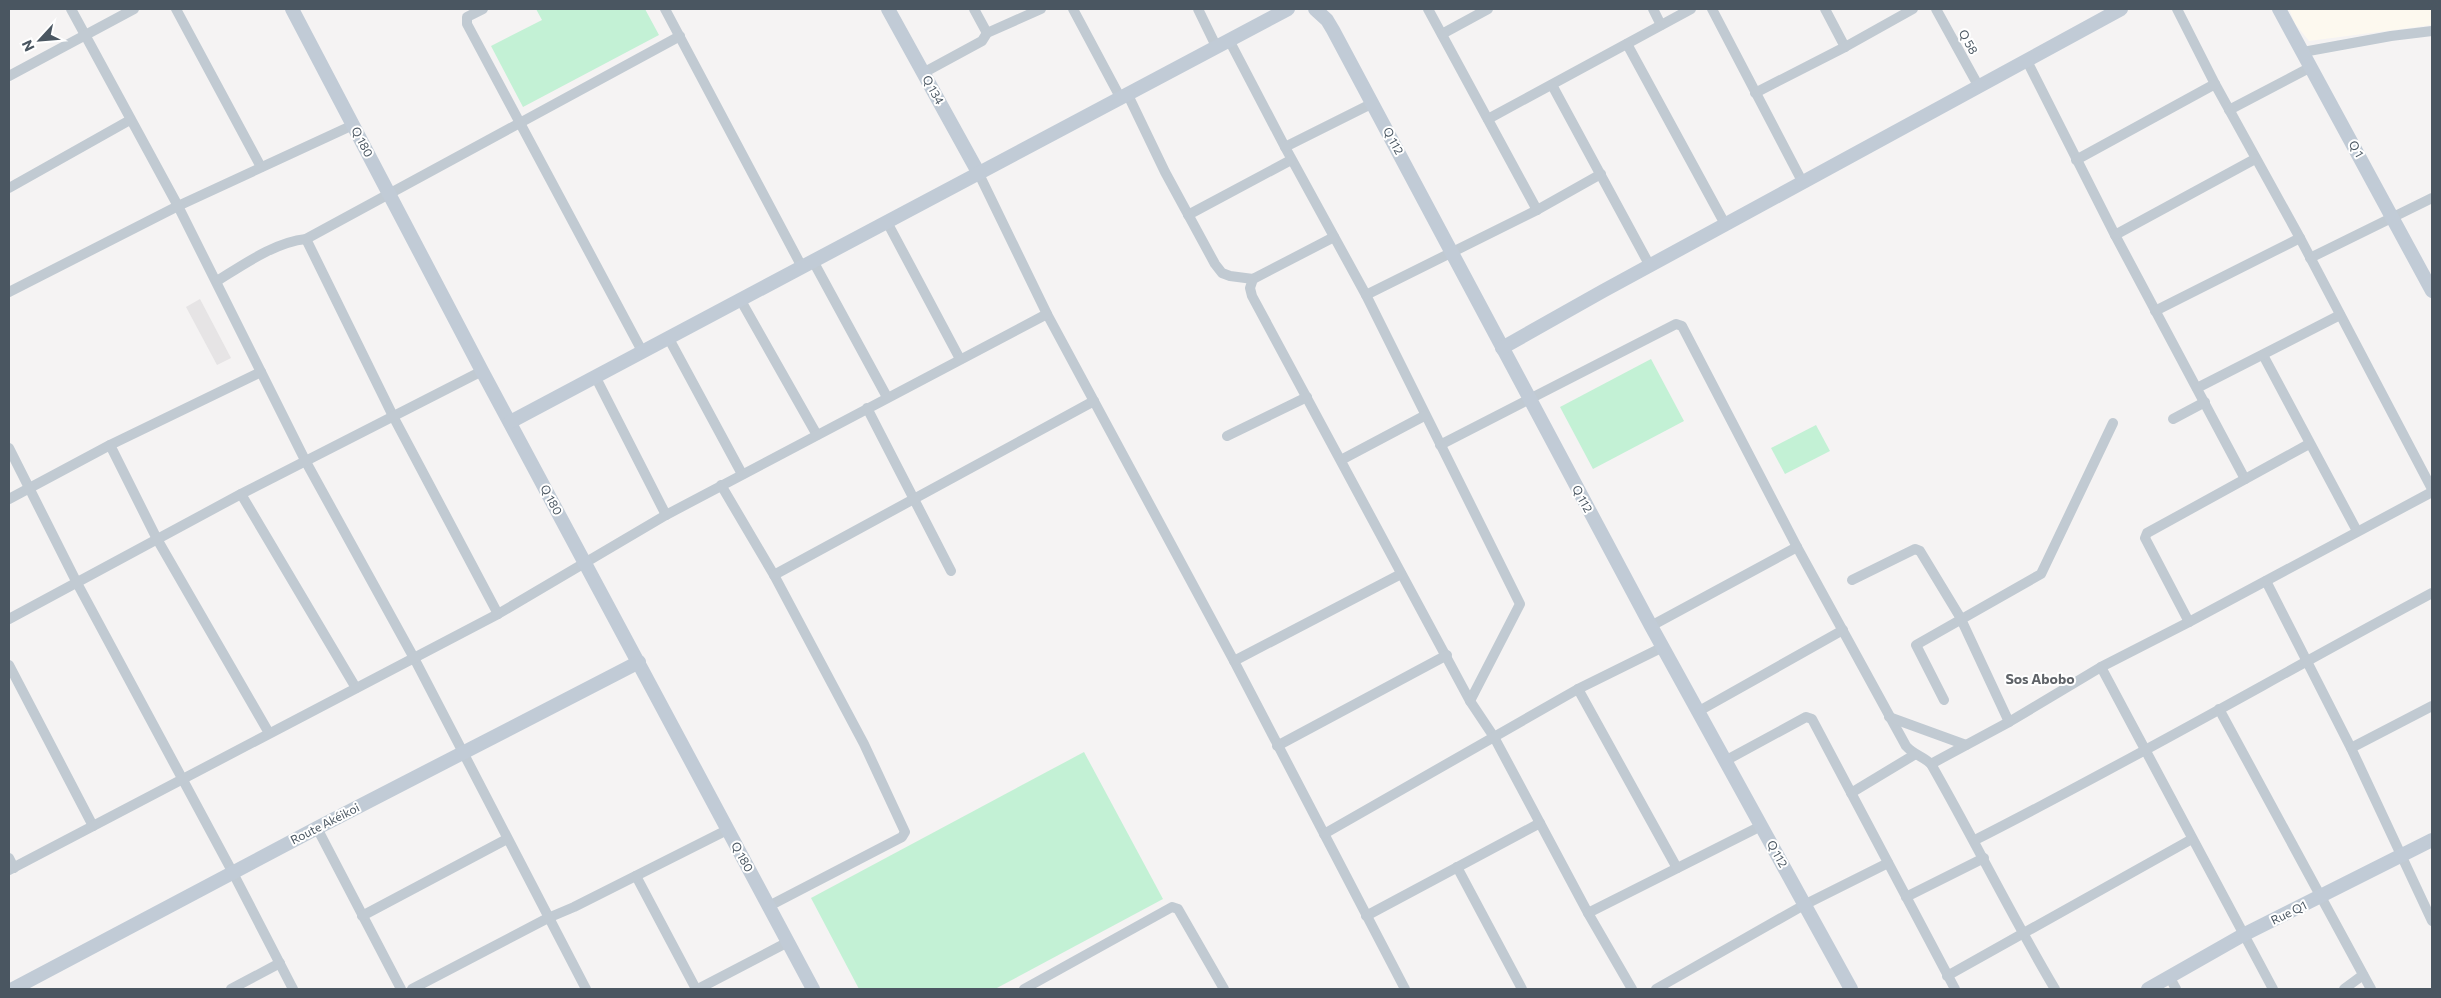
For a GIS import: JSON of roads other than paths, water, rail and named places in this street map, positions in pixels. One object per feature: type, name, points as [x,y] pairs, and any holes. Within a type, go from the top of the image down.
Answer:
[{"type":"street","points":[[71,9],[178,206],[306,462],[414,658],[586,989]]},
{"type":"street","points":[[9,76],[134,9]]},
{"type":"street","points":[[176,9],[261,167]]},
{"type":"street","name":"Q 180","points":[[292,9],[482,371],[814,989]]},
{"type":"street","points":[[482,9],[467,17],[467,24],[642,351]]},
{"type":"street","points":[[665,9],[808,264],[888,397]]},
{"type":"street","name":"Q 134","points":[[888,9],[978,172]]},
{"type":"street","points":[[974,9],[987,33]]},
{"type":"street","points":[[923,72],[982,41],[987,33],[1041,9]]},
{"type":"street","points":[[1073,9],[1123,95],[1215,264],[1222,272],[1230,276],[1253,279],[1334,237]]},
{"type":"street","points":[[1198,9],[1216,46]]},
{"type":"street","points":[[510,422],[1288,9]]},
{"type":"street","name":"Q 112","points":[[1314,9],[1327,20],[1333,30],[1651,626],[1851,989]]},
{"type":"street","points":[[1428,9],[1537,210]]},
{"type":"street","points":[[1442,34],[1488,9]]},
{"type":"street","points":[[1653,9],[1661,25]]},
{"type":"street","points":[[1488,119],[1691,9]]},
{"type":"street","points":[[1712,9],[1803,183]]},
{"type":"street","points":[[1825,9],[1845,47]]},
{"type":"street","points":[[1755,93],[1845,47],[1913,9]]},
{"type":"street","name":"Q 58","points":[[1936,9],[1979,87]]},
{"type":"street","points":[[1502,348],[1725,224],[2121,9]]},
{"type":"street","points":[[1931,764],[2009,722],[2101,667],[2266,581],[2432,490],[2300,238],[2215,84],[2177,9]]},
{"type":"street","name":"Q 1","points":[[2279,9],[2432,290]]},
{"type":"street","points":[[2303,52],[2391,36],[2432,31]]},
{"type":"street","points":[[217,281],[278,247],[295,240],[306,239],[518,122],[680,36]]},
{"type":"street","points":[[1229,40],[1291,160],[1366,295],[1424,416],[1520,604],[1470,701]]},
{"type":"street","points":[[1627,44],[1725,224]]},
{"type":"street","points":[[2027,61],[2114,235],[2245,479]]},
{"type":"street","points":[[2229,110],[2311,66]]},
{"type":"street","points":[[1552,84],[1650,266]]},
{"type":"street","points":[[2076,160],[2215,84]]},
{"type":"street","points":[[1285,148],[1373,103]]},
{"type":"street","points":[[9,188],[130,120]]},
{"type":"street","points":[[9,292],[178,206],[353,125]]},
{"type":"street","points":[[2114,235],[2255,159]]},
{"type":"street","points":[[1188,215],[1291,160]]},
{"type":"street","points":[[978,172],[1047,314],[1234,661],[1405,989]]},
{"type":"street","points":[[1366,295],[1451,251],[1537,210],[1601,174]]},
{"type":"street","points":[[2310,258],[2432,198]]},
{"type":"street","points":[[887,222],[960,359]]},
{"type":"street","points":[[2155,311],[2300,238]]},
{"type":"street","points":[[306,239],[394,418],[498,614]]},
{"type":"street","points":[[1253,279],[1250,288],[1252,296],[1401,574],[1447,655],[1470,701],[1494,737],[1588,913],[1632,989]]},
{"type":"street","points":[[740,299],[817,435]]},
{"type":"street","points":[[9,858],[11,869],[498,614],[666,515],[1047,314]]},
{"type":"street","points":[[2197,388],[2340,315]]},
{"type":"street","points":[[1440,445],[1676,324],[1680,324],[1889,717],[1914,756],[1926,759],[1931,764],[1975,840],[2022,934],[2055,989]]},
{"type":"street","points":[[668,337],[742,474]]},
{"type":"street","points":[[2263,355],[2356,531]]},
{"type":"street","points":[[9,619],[241,494],[394,418],[482,371]]},
{"type":"street","points":[[9,499],[110,445],[261,372]]},
{"type":"street","points":[[594,376],[666,515]]},
{"type":"street","points":[[1226,436],[1307,397]]},
{"type":"street","points":[[774,575],[1094,401]]},
{"type":"street","points":[[2173,419],[2205,402]]},
{"type":"street","points":[[867,408],[951,571]]},
{"type":"street","points":[[1341,460],[1424,416]]},
{"type":"street","points":[[1944,700],[1916,645],[1960,617],[2041,574],[2113,423]]},
{"type":"street","points":[[2189,622],[2146,538],[2147,533],[2309,444]]},
{"type":"street","points":[[110,445],[157,539],[269,733]]},
{"type":"street","points":[[9,448],[77,583],[234,873],[293,989]]},
{"type":"street","points":[[722,485],[774,575],[864,744],[905,832],[902,838],[769,906]]},
{"type":"street","points":[[241,494],[356,688]]},
{"type":"street","points":[[1651,626],[1797,547]]},
{"type":"street","points":[[1852,580],[1915,549],[1920,551],[1960,617],[2009,722]]},
{"type":"street","points":[[1234,661],[1401,574]]},
{"type":"street","points":[[2266,581],[2351,748],[2432,922]]},
{"type":"street","points":[[1975,840],[2146,751],[2307,660],[2432,594]]},
{"type":"street","points":[[1698,712],[1843,630]]},
{"type":"street","points":[[1324,834],[1578,689],[1663,648]]},
{"type":"street","points":[[1277,746],[1447,655]]},
{"type":"street","name":"Route Akéikoi","points":[[13,989],[317,828],[639,662]]},
{"type":"street","points":[[9,665],[93,826]]},
{"type":"street","points":[[2101,667],[2273,989]]},
{"type":"street","points":[[1578,689],[1677,868]]},
{"type":"street","points":[[2351,748],[2432,706]]},
{"type":"street","points":[[2219,709],[2370,989]]},
{"type":"street","points":[[1725,761],[1809,717],[1955,989]]},
{"type":"street","points":[[1889,717],[1966,746]]},
{"type":"street","points":[[1851,793],[1914,756]]},
{"type":"street","points":[[1366,916],[1540,822]]},
{"type":"street","points":[[1588,913],[1761,826]]},
{"type":"street","points":[[317,828],[402,989]]},
{"type":"street","points":[[412,989],[548,918],[574,907],[727,830]]},
{"type":"street","points":[[362,916],[507,839]]},
{"type":"street","points":[[1947,976],[2192,839]]},
{"type":"street","name":"Rue Q1","points":[[2148,989],[2173,983],[2243,935],[2432,840]]},
{"type":"street","points":[[1906,897],[1984,858]]},
{"type":"street","points":[[1656,989],[1804,905],[1888,863]]},
{"type":"street","points":[[1457,868],[1522,989]]},
{"type":"street","points":[[636,876],[697,989],[788,942]]},
{"type":"street","points":[[1024,989],[1172,907],[1178,909],[1224,989]]},
{"type":"street","points":[[231,989],[280,963]]},
{"type":"street","points":[[2344,989],[2363,975]]},
{"type":"district","name":"Sos Abobo","points":[[2040,679]]}]
